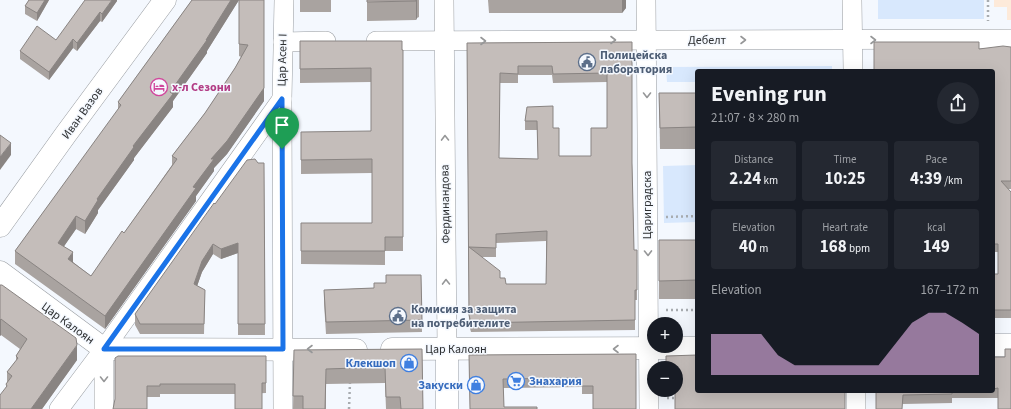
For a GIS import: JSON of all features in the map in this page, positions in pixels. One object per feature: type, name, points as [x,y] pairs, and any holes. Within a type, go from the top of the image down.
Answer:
[{"type":"street","name":"Иван Вазов","points":[[0,226],[165,0]]},
{"type":"street","name":"Фердинандова","points":[[444,0],[447,409]]},
{"type":"street","name":"Цариградска","points":[[646,0],[648,317]]},
{"type":"street","points":[[852,0],[853,69]]},
{"type":"street","name":"Цар Асен I","points":[[281,2],[283,42],[283,409]]},
{"type":"street","name":"Дебелт","points":[[283,42],[1011,39]]},
{"type":"street","points":[[59,409],[104,349],[282,99]]},
{"type":"street","name":"Цар Калоян","points":[[0,272],[104,349],[647,349]]},
{"type":"street","points":[[995,345],[1011,345]]},
{"type":"street","name":"Цар Калоян","points":[[683,348],[695,348]]},
{"type":"street","points":[[104,349],[104,409]]},
{"type":"street","name":"Цариградска","points":[[649,353],[649,403]]},
{"type":"street","points":[[856,393],[856,409]]},
{"type":"path","points":[[647,217],[695,216]]},
{"type":"path","points":[[648,311],[695,310]]},
{"type":"path","points":[[349,409],[350,379]]},
{"type":"path","points":[[649,403],[684,398]]},
{"type":"shaded area","points":[[878,0],[984,0],[984,19],[878,19]]},
{"type":"shaded area","points":[[994,0],[1011,0],[1011,20],[1007,20],[1007,7],[994,7]]},
{"type":"shaded area","points":[[832,66],[832,69],[695,69],[695,82],[667,82],[666,67]]},
{"type":"shaded area","points":[[695,165],[695,222],[664,223],[663,166]]},
{"type":"building","points":[[29,0],[45,0],[37,13],[25,6]]},
{"type":"building","points":[[85,0],[112,0],[102,14],[100,12],[77,43],[73,39],[49,72],[20,51],[37,26],[56,40]]},
{"type":"building","points":[[192,0],[231,0],[207,40],[170,92],[173,94],[133,146],[134,147],[97,199],[98,200],[85,221],[76,216],[58,243],[73,252],[68,259],[91,276],[122,231],[124,233],[177,159],[172,156],[205,113],[235,68],[248,45],[239,44],[239,0],[264,0],[264,88],[227,141],[211,159],[214,159],[193,187],[196,188],[105,316],[15,251],[121,105],[118,102]]},
{"type":"building","points":[[367,0],[416,0],[416,1],[367,2]]},
{"type":"building","points":[[300,41],[402,41],[403,237],[385,237],[385,251],[301,251],[301,223],[372,223],[372,159],[301,160],[301,132],[371,131],[371,68],[300,69]]},
{"type":"building","points":[[632,42],[634,250],[637,250],[635,320],[471,323],[469,315],[467,43]],"holes":[[[518,66],[552,66],[553,74],[607,73],[607,128],[591,128],[591,156],[559,156],[559,128],[553,128],[553,106],[527,107],[525,121],[537,121],[538,159],[499,158],[500,73],[518,74]],[[547,231],[546,284],[506,284],[505,278],[500,278],[500,271],[469,247],[496,248],[496,234]]]},
{"type":"building","points":[[874,42],[979,42],[979,49],[1003,46],[1011,47],[1011,181],[1001,181],[1011,192],[1011,310],[995,310],[995,274],[998,274],[998,244],[995,244],[995,69],[874,69]]},
{"type":"building","points":[[659,93],[695,93],[695,127],[660,128]]},
{"type":"building","points":[[0,135],[11,143],[0,157]]},
{"type":"building","points":[[255,159],[258,163],[264,163],[265,324],[238,324],[238,243],[221,249],[213,244],[202,261],[194,284],[205,290],[204,324],[140,324],[135,314],[214,203],[215,204],[247,160]]},
{"type":"building","points":[[659,240],[695,240],[695,280],[659,281]]},
{"type":"building","points":[[386,275],[421,275],[422,320],[326,322],[324,290],[374,288],[374,283],[386,283]]},
{"type":"building","points":[[0,285],[76,338],[77,345],[31,409],[0,409],[0,395],[12,376],[7,372],[18,358],[16,356],[27,339],[1,319],[0,320]]},
{"type":"building","points":[[422,349],[423,409],[401,409],[400,397],[386,397],[385,367],[326,369],[325,409],[303,409],[303,396],[293,396],[294,350]]},
{"type":"building","points":[[1005,349],[1011,349],[1011,409],[998,409],[998,388],[995,389],[995,357],[1005,357]]},
{"type":"building","points":[[636,354],[636,409],[593,409],[593,386],[582,386],[582,378],[503,379],[504,407],[537,407],[537,409],[470,409],[469,355]]},
{"type":"building","points":[[695,355],[695,393],[845,393],[845,409],[675,409],[675,397],[683,397],[683,361],[666,361],[666,356]]},
{"type":"building","points":[[118,356],[266,356],[266,383],[262,383],[262,409],[235,409],[235,384],[160,384],[160,386],[147,386],[147,409],[113,409],[115,399],[115,358]]},
{"type":"building","points":[[876,393],[952,393],[903,395],[902,409],[876,409]]},
{"type":"place","name":"Полицейска лаборатория","points":[[587,62]]},
{"type":"place","name":"х-л Сезони","points":[[159,87]]},
{"type":"place","name":"Комисия за защита на потребителите","points":[[398,316]]},
{"type":"place","name":"Клекшоп","points":[[409,363]]},
{"type":"place","name":"Знахария","points":[[516,381]]},
{"type":"place","name":"Закуски","points":[[476,385]]},
{"type":"route","points":[[282,99],[282,149],[283,349],[104,349],[282,99]]}]
